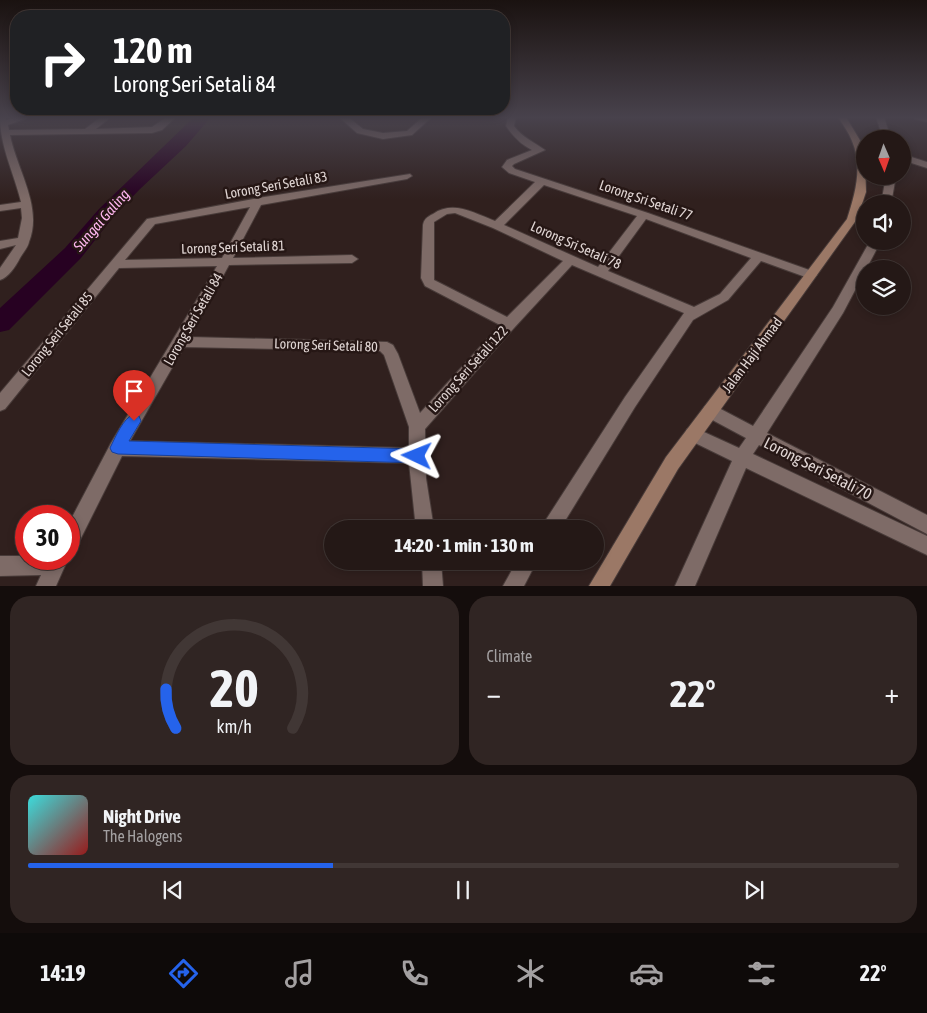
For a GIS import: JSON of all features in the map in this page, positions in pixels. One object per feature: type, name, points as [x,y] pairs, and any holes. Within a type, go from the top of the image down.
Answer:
[{"type":"street","name":"Lorong Sri Setali 77","points":[[528,144],[540,150],[510,162],[507,167],[512,171],[644,215],[811,275]]},
{"type":"street","points":[[0,276],[16,258],[25,240],[27,204],[5,155]]},
{"type":"street","points":[[911,160],[927,166]]},
{"type":"street","name":"Lorong Seri Setali 83","points":[[151,221],[406,176]]},
{"type":"street","points":[[497,226],[542,181]]},
{"type":"street","name":"Jalan Haji Ahmad","points":[[599,586],[672,463],[852,219],[861,192],[861,185]]},
{"type":"street","name":"Lorong Seri Setali 84","points":[[80,520],[118,448],[226,262],[258,201]]},
{"type":"street","points":[[0,208],[27,204]]},
{"type":"street","name":"Lorong Sri Setali 78","points":[[509,324],[429,283],[427,278],[429,221],[444,211],[456,210],[695,312]]},
{"type":"street","points":[[600,273],[644,215]]},
{"type":"street","name":"Lorong Seri Setali 85","points":[[0,404],[151,221]]},
{"type":"street","points":[[0,245],[25,240]]},
{"type":"street","points":[[685,586],[742,457],[838,310],[871,250]]},
{"type":"street","points":[[555,520],[630,402],[688,318],[695,312],[724,297],[759,256]]},
{"type":"street","name":"Lorong Seri Setali 81","points":[[114,264],[352,259]]},
{"type":"street","name":"Lorong Seri Setali 122","points":[[417,427],[509,324],[570,260]]},
{"type":"street","name":"Lorong Seri Setali 80","points":[[180,342],[382,346],[391,354],[417,427]]},
{"type":"street","name":"Lorong Seri Setali 70","points":[[710,411],[927,525]]},
{"type":"street","points":[[417,427],[417,456],[423,520]]},
{"type":"street","points":[[693,434],[927,546]]},
{"type":"street","points":[[118,448],[417,456]]},
{"type":"street","points":[[0,566],[15,565]]},
{"type":"street","points":[[46,586],[54,570]]},
{"type":"street","points":[[431,570],[433,586]]},
{"type":"street","points":[[513,586],[523,570]]},
{"type":"waterway","name":"Sungai Galing","points":[[0,323],[73,253],[106,213],[133,185],[177,144]]},
{"type":"route","points":[[134,421],[118,448],[417,456]]}]
